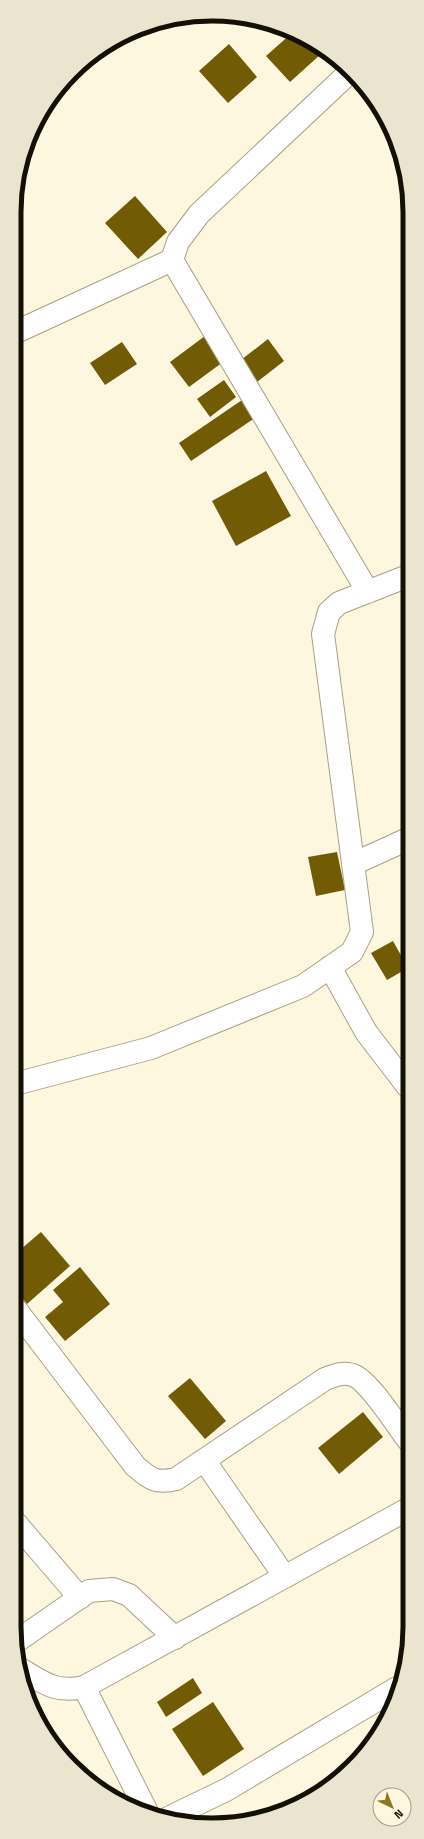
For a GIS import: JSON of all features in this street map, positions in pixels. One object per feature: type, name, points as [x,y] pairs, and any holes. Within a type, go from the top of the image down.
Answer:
[{"type":"street","points":[[21,330],[172,260],[178,242],[199,214],[346,76]]},
{"type":"street","points":[[172,260],[368,592]]},
{"type":"street","points":[[21,1082],[151,1048],[303,986],[352,952],[362,932],[323,634],[329,612],[338,603],[403,578]]},
{"type":"street","points":[[353,864],[403,841]]},
{"type":"street","points":[[330,967],[366,1032],[403,1080]]},
{"type":"street","points":[[21,1316],[135,1466],[149,1478],[164,1482],[176,1479],[325,1379],[340,1373],[354,1376],[365,1384],[403,1433]]},
{"type":"street","points":[[204,1460],[284,1577]]},
{"type":"street","points":[[27,1673],[48,1686],[69,1690],[84,1687],[403,1512]]},
{"type":"street","points":[[21,1529],[80,1598]]},
{"type":"street","points":[[21,1638],[89,1591],[113,1589],[129,1595],[175,1638]]},
{"type":"street","points":[[84,1687],[143,1805]]},
{"type":"street","points":[[176,1814],[226,1790],[392,1691]]},
{"type":"building","points":[[287,37],[320,55],[290,82],[266,56]]},
{"type":"building","points":[[229,44],[257,77],[228,103],[199,71]]},
{"type":"building","points":[[135,196],[167,232],[138,259],[105,223]]},
{"type":"building","points":[[205,336],[223,362],[189,387],[170,362]]},
{"type":"building","points":[[268,339],[284,361],[257,382],[241,360]]},
{"type":"building","points":[[122,342],[137,364],[105,385],[90,363]]},
{"type":"building","points":[[224,380],[236,397],[210,417],[197,399]]},
{"type":"building","points":[[245,398],[258,416],[191,461],[179,443]]},
{"type":"building","points":[[266,471],[291,516],[236,546],[212,501]]},
{"type":"building","points":[[337,852],[345,890],[316,896],[308,857]]},
{"type":"building","points":[[393,941],[403,959],[403,971],[387,980],[371,953]]},
{"type":"building","points":[[41,1232],[70,1266],[27,1304],[21,1297],[21,1249]]},
{"type":"building","points":[[80,1267],[110,1304],[65,1341],[45,1317],[63,1302],[53,1290]]},
{"type":"building","points":[[190,1378],[226,1421],[205,1439],[168,1396]]},
{"type":"building","points":[[363,1412],[383,1437],[339,1474],[318,1448]]},
{"type":"building","points":[[193,1678],[202,1693],[166,1717],[157,1702]]},
{"type":"building","points":[[213,1702],[244,1749],[203,1776],[172,1729]]}]
